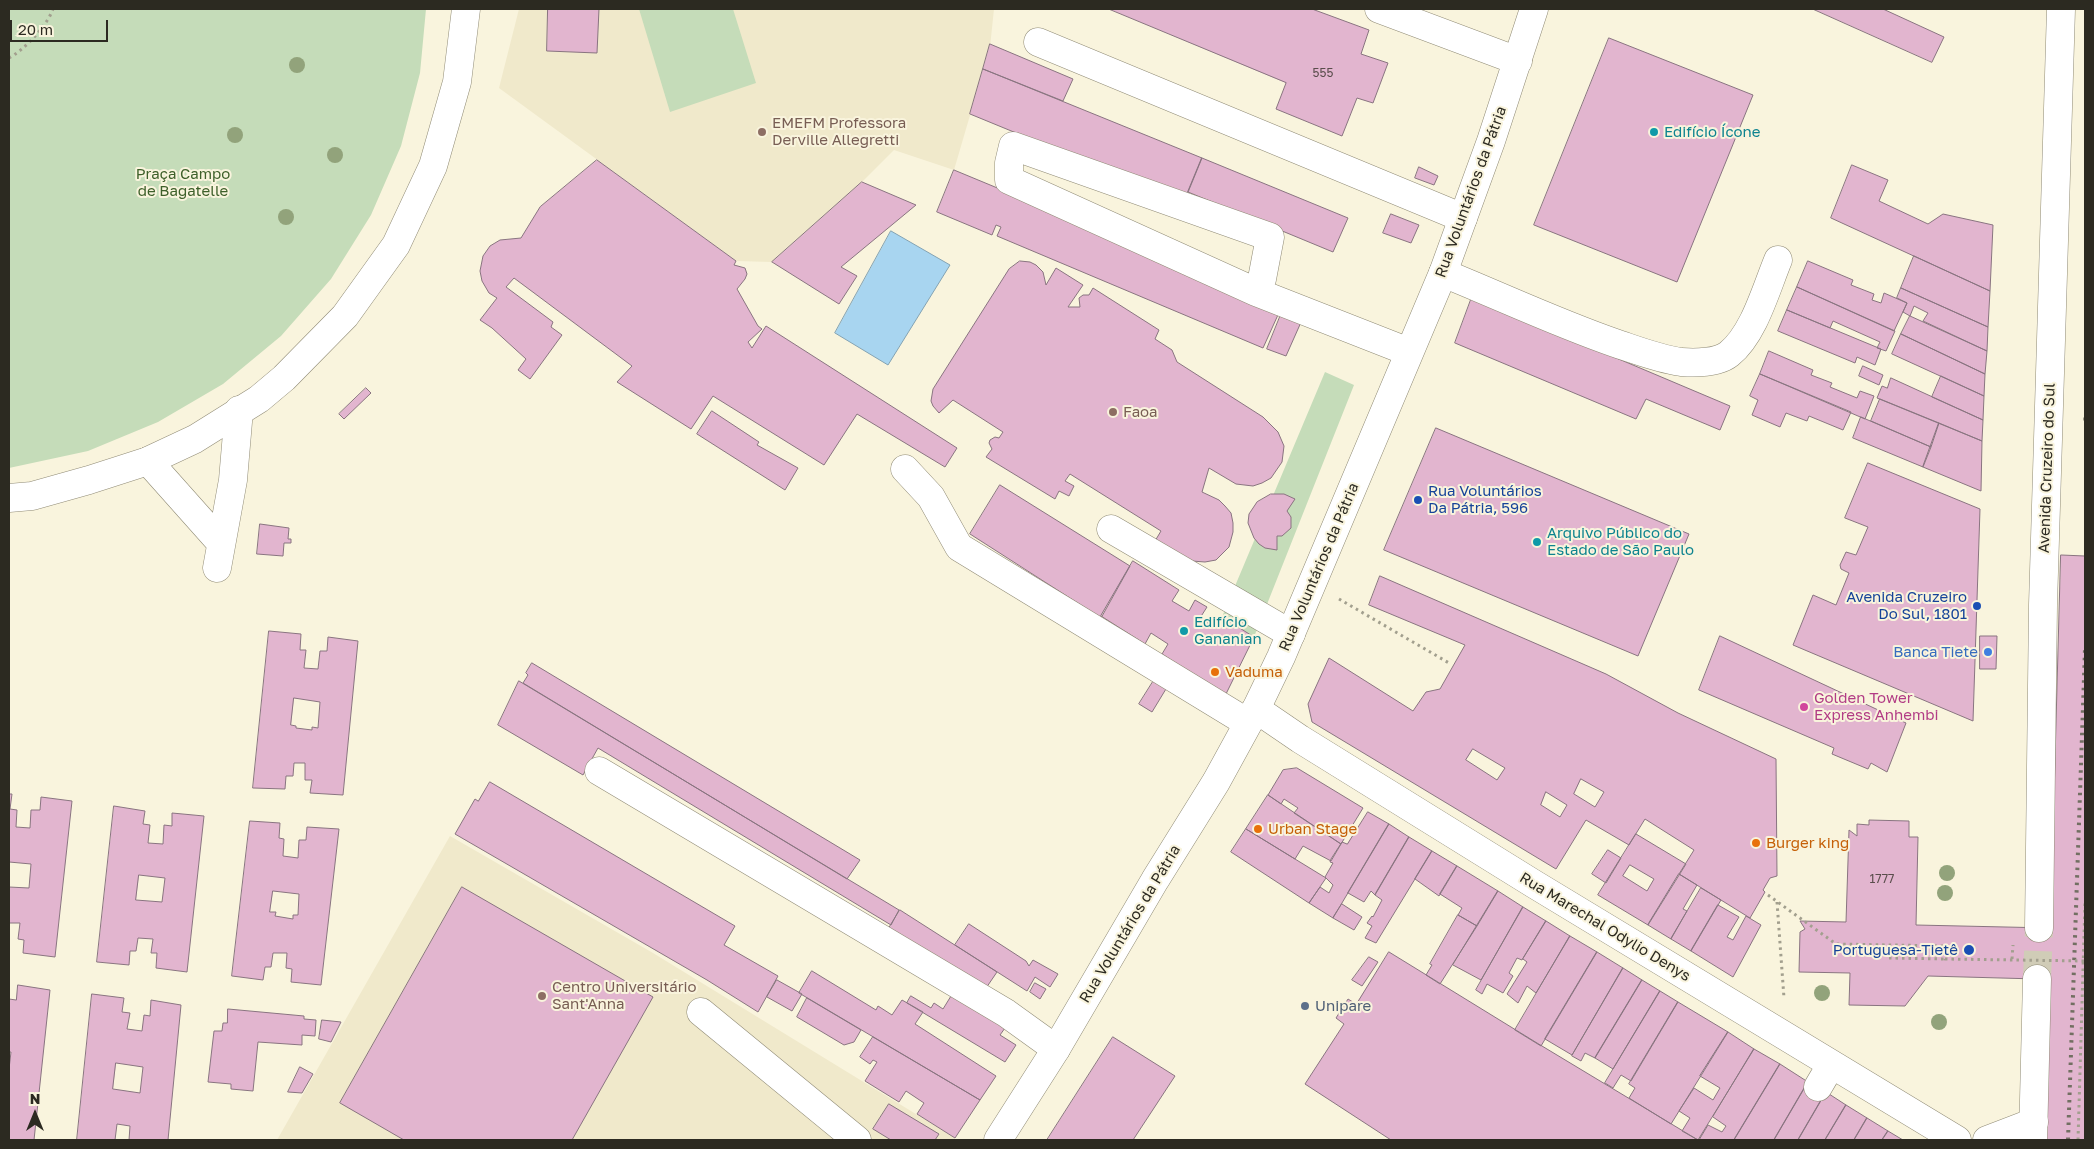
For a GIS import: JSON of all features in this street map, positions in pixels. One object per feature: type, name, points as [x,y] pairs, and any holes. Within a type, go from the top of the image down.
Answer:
[{"type":"main road","points":[[9,516],[20,497],[148,461],[195,439],[259,399],[284,378],[346,316],[396,245],[434,166],[458,82],[466,9]]},
{"type":"main road","points":[[1379,9],[1518,61]]},
{"type":"main road","name":"Rua Voluntários da Pátria","points":[[998,1140],[1056,1049],[1155,880],[1216,782],[1252,716],[1291,634],[1443,273],[1518,61],[1534,9]]},
{"type":"main road","name":"Avenida Cruzeiro do Sul","points":[[2039,928],[2043,604],[2060,9]]},
{"type":"main road","points":[[1038,42],[1463,218]]},
{"type":"main road","points":[[1256,292],[1262,279],[1270,237],[1012,146],[1009,180],[1256,292],[1409,352]]},
{"type":"main road","points":[[1443,273],[1590,334],[1637,351],[1681,362],[1706,362],[1728,355],[1738,345],[1754,321],[1778,260]]},
{"type":"main road","points":[[148,461],[219,555],[233,480],[240,410]]},
{"type":"main road","name":"Rua Marechal Odylio Denys","points":[[905,469],[930,497],[958,547],[1252,716],[1300,738],[1534,884],[1824,1076],[1957,1140]]},
{"type":"main road","points":[[1111,529],[1291,634]]},
{"type":"main road","points":[[599,771],[997,1008],[1026,1026],[1056,1049]]},
{"type":"main road","points":[[1987,1140],[2034,1131],[2037,979]]},
{"type":"main road","points":[[700,1012],[857,1140]]},
{"type":"path","points":[[9,58],[19,52],[50,17],[53,9]]},
{"type":"path","points":[[1312,584],[1449,663]]},
{"type":"path","points":[[1768,895],[1836,944],[1946,946],[1945,959]]},
{"type":"path","points":[[1777,902],[1784,999]]},
{"type":"path","points":[[2078,1140],[2085,902]]},
{"type":"path","points":[[2012,960],[2013,942]]},
{"type":"path","points":[[1889,958],[2085,961]]},
{"type":"shaded area","name":"EMEFM Professora Derville Allegretti","points":[[519,9],[994,9],[990,47],[954,170],[894,150],[862,182],[772,262],[736,261],[499,88]]},
{"type":"shaded area","name":"Centro Universitário Sant'Anna","points":[[450,836],[653,953],[955,1138],[953,1140],[277,1140]]},
{"type":"green space","name":"Praça Campo de Bagatelle","points":[[9,9],[426,9],[420,73],[401,146],[371,215],[331,279],[281,336],[223,384],[158,422],[88,451],[9,468]]},
{"type":"green space","points":[[639,9],[733,9],[756,83],[670,112]]},
{"type":"green space","points":[[1325,372],[1354,385],[1254,637],[1222,617]]},
{"type":"water","points":[[891,231],[950,265],[888,365],[835,333]]},
{"type":"building","points":[[548,9],[599,9],[597,53],[547,51]]},
{"type":"building","points":[[1109,9],[1312,9],[1369,30],[1361,54],[1388,63],[1373,103],[1357,98],[1342,136],[1276,109],[1286,83]]},
{"type":"building","points":[[1813,9],[1883,9],[1944,37],[1932,62]]},
{"type":"building","name":"Edifício Ícone","points":[[1609,38],[1753,95],[1677,282],[1534,225]]},
{"type":"building","points":[[990,44],[1073,79],[1063,101],[983,69]]},
{"type":"building","points":[[983,69],[1202,158],[1184,202],[970,114]]},
{"type":"building","points":[[1202,158],[1348,218],[1333,252],[1188,192]]},
{"type":"building","points":[[597,160],[736,261],[734,265],[745,268],[747,274],[737,289],[758,326],[762,329],[748,342],[752,348],[766,326],[957,448],[945,467],[857,414],[824,465],[713,396],[691,429],[617,382],[632,366],[514,278],[506,287],[553,322],[551,327],[562,335],[530,379],[518,370],[526,359],[492,328],[480,320],[497,298],[489,293],[482,281],[480,271],[483,256],[490,246],[500,240],[521,238],[540,207]]},
{"type":"building","points":[[1852,165],[1888,180],[1879,201],[1928,224],[1943,214],[1993,225],[1990,291],[1831,218]]},
{"type":"building","points":[[1419,167],[1438,176],[1434,185],[1415,178]]},
{"type":"building","points":[[954,170],[1282,306],[1263,348],[997,236],[1001,227],[996,225],[992,235],[937,212]]},
{"type":"building","points":[[862,182],[916,205],[841,267],[857,276],[839,304],[772,262]]},
{"type":"building","points":[[1391,214],[1419,225],[1411,243],[1383,233]]},
{"type":"building","points":[[1914,256],[1990,291],[1988,327],[1901,288]]},
{"type":"building","name":"Faoa","points":[[1020,261],[1036,265],[1043,272],[1046,285],[1056,268],[1083,285],[1068,307],[1080,307],[1079,298],[1083,295],[1089,295],[1093,288],[1159,330],[1155,339],[1172,350],[1177,362],[1263,417],[1278,432],[1284,446],[1282,462],[1271,478],[1262,483],[1253,486],[1236,484],[1209,468],[1202,492],[1219,500],[1231,513],[1233,523],[1229,547],[1216,560],[1205,562],[1192,561],[1155,541],[1161,531],[1070,474],[1065,481],[1074,486],[1069,496],[1059,491],[1055,499],[986,457],[992,449],[989,443],[990,440],[995,437],[999,438],[1003,432],[953,400],[939,413],[933,406],[931,401],[933,389],[1009,269]]},
{"type":"building","points":[[1808,261],[1853,280],[1851,285],[1874,294],[1872,300],[1881,303],[1884,293],[1907,303],[1894,331],[1797,287]]},
{"type":"building","points":[[1797,287],[1895,331],[1886,351],[1877,348],[1880,342],[1833,321],[1830,328],[1787,310]]},
{"type":"building","points":[[1901,288],[1988,327],[1987,351],[1923,321],[1928,313],[1914,306],[1910,316],[1903,312],[1907,303],[1897,298]]},
{"type":"building","points":[[1472,297],[1730,406],[1720,430],[1646,399],[1636,419],[1455,343]]},
{"type":"building","points":[[1787,310],[1881,349],[1875,365],[1857,357],[1855,363],[1778,331]]},
{"type":"building","points":[[1282,312],[1302,320],[1286,356],[1267,349]]},
{"type":"building","points":[[1910,316],[1987,351],[1985,374],[1901,334]]},
{"type":"building","points":[[1901,334],[1985,374],[1984,396],[1892,354]]},
{"type":"building","points":[[1769,351],[1813,370],[1811,375],[1832,383],[1830,387],[1857,398],[1860,391],[1874,396],[1865,419],[1760,374]]},
{"type":"building","points":[[1863,366],[1883,375],[1879,385],[1859,376]]},
{"type":"building","points":[[1760,374],[1851,412],[1843,430],[1809,416],[1807,421],[1786,413],[1780,427],[1752,415],[1758,400],[1750,396]]},
{"type":"building","points":[[1941,376],[1984,396],[1983,420],[1932,397]]},
{"type":"building","points":[[1891,378],[1983,420],[1982,441],[1877,398],[1882,386],[1887,388]]},
{"type":"building","points":[[366,388],[371,393],[344,419],[339,414]]},
{"type":"building","points":[[1880,399],[1939,423],[1931,447],[1871,421]]},
{"type":"building","points":[[712,411],[759,442],[757,445],[798,468],[785,490],[697,434]]},
{"type":"building","points":[[1861,417],[1931,447],[1923,467],[1853,438]]},
{"type":"building","points":[[1939,423],[1982,441],[1981,491],[1923,467]]},
{"type":"building","name":"Arquivo Público do Estado de São Paulo","points":[[1436,428],[1689,534],[1638,656],[1384,550]]},
{"type":"building","points":[[1868,463],[1980,509],[1973,721],[1793,645],[1813,595],[1836,605],[1849,573],[1841,569],[1840,565],[1846,552],[1856,555],[1868,527],[1845,518]]},
{"type":"building","points":[[1000,485],[1130,566],[1101,618],[970,534]]},
{"type":"building","points":[[1271,494],[1284,494],[1295,499],[1287,511],[1291,517],[1291,528],[1282,536],[1277,536],[1277,550],[1265,548],[1259,544],[1254,538],[1248,523],[1249,514],[1257,502]]},
{"type":"building","points":[[260,524],[289,528],[288,539],[291,539],[291,543],[284,543],[283,556],[257,554]]},
{"type":"building","points":[[2061,555],[2085,556],[2085,1140],[2045,1140],[2037,979],[1928,976],[1905,1006],[1849,1005],[1850,973],[1799,972],[1800,932],[1805,929],[1800,921],[1846,922],[1849,830],[1857,836],[1857,824],[1869,825],[1869,820],[1909,821],[1909,837],[1918,837],[1916,925],[2050,928]]},
{"type":"building","name":"Edifício Gananian","points":[[1133,561],[1179,590],[1172,601],[1189,611],[1195,600],[1207,607],[1200,618],[1216,628],[1222,617],[1254,637],[1225,696],[1162,654],[1168,644],[1151,633],[1145,644],[1101,616]]},
{"type":"building","points":[[1380,576],[1606,674],[1678,713],[1776,759],[1777,876],[1770,878],[1763,890],[1765,892],[1750,918],[1679,874],[1694,850],[1645,819],[1629,845],[1586,820],[1556,869],[1312,722],[1308,704],[1329,658],[1413,711],[1426,692],[1440,689],[1465,645],[1369,605]],"holes":[[[1473,749],[1505,768],[1497,780],[1466,760]],[[1581,779],[1604,792],[1595,807],[1574,794]],[[1546,792],[1567,805],[1560,817],[1541,805]]]},
{"type":"building","points":[[269,631],[301,634],[300,650],[306,650],[304,668],[318,669],[320,651],[327,651],[328,637],[358,641],[343,795],[310,793],[312,780],[305,780],[305,763],[294,763],[293,776],[286,776],[285,789],[253,788]],"holes":[[[294,698],[320,702],[318,728],[312,727],[312,730],[296,728],[296,726],[291,725]]]},
{"type":"building","name":"Golden Tower Express Anhembi","points":[[1720,636],[1906,723],[1887,772],[1871,763],[1868,769],[1832,754],[1834,748],[1699,690]]},
{"type":"building","name":"Banca Tiete","points":[[1980,636],[1997,636],[1996,669],[1980,669]]},
{"type":"building","points":[[532,663],[860,860],[847,879],[523,683]]},
{"type":"building","points":[[1156,677],[1169,684],[1152,712],[1139,704]]},
{"type":"building","points":[[519,681],[899,910],[891,925],[598,748],[583,775],[498,725]]},
{"type":"building","points":[[1297,768],[1363,808],[1341,844],[1294,813],[1298,808],[1284,799],[1281,804],[1268,795],[1283,770]]},
{"type":"building","points":[[490,782],[735,926],[724,945],[778,976],[758,1012],[707,980],[455,834],[475,799],[478,801]]},
{"type":"building","points":[[9,794],[12,794],[10,809],[17,810],[16,827],[30,828],[31,810],[40,810],[41,797],[72,801],[55,957],[23,953],[24,940],[18,939],[20,923],[9,923],[9,887],[29,888],[31,864],[9,862]]},
{"type":"building","points":[[1268,795],[1341,844],[1331,861],[1303,846],[1295,859],[1246,829]]},
{"type":"building","points":[[114,806],[145,811],[143,824],[150,825],[148,843],[163,844],[164,825],[172,826],[172,813],[204,816],[187,972],[156,968],[157,953],[151,953],[153,939],[138,938],[136,951],[130,951],[129,965],[97,962]],"holes":[[[139,875],[165,878],[162,902],[136,900]]]},
{"type":"building","points":[[1368,812],[1389,824],[1333,918],[1309,903],[1320,887],[1329,893],[1333,885],[1325,877],[1333,863],[1330,862],[1331,859],[1342,842],[1347,844]]},
{"type":"building","points":[[250,821],[280,823],[279,838],[284,839],[283,856],[298,858],[299,840],[306,840],[307,827],[339,829],[321,985],[291,982],[292,969],[286,968],[287,953],[273,953],[271,967],[265,967],[263,980],[232,976]],"holes":[[[273,891],[299,894],[298,915],[293,915],[293,919],[275,916],[276,912],[270,912]]]},
{"type":"building","points":[[1389,824],[1409,837],[1375,895],[1371,891],[1364,902],[1348,893]]},
{"type":"building","points":[[1246,829],[1326,878],[1309,903],[1231,852]]},
{"type":"building","points":[[1636,834],[1686,864],[1648,925],[1598,895]],"holes":[[[1630,865],[1654,879],[1647,891],[1623,876]]]},
{"type":"building","points":[[1409,837],[1432,851],[1376,943],[1365,938],[1372,926],[1367,923],[1373,917],[1382,900],[1375,895]]},
{"type":"building","points":[[1608,850],[1621,858],[1606,883],[1592,874]]},
{"type":"building","points":[[1432,851],[1457,866],[1439,896],[1415,879]]},
{"type":"building","points":[[1457,866],[1498,891],[1477,926],[1458,915],[1462,908],[1440,894]]},
{"type":"building","points":[[1679,874],[1697,885],[1683,909],[1687,911],[1671,939],[1648,925]]},
{"type":"building","points":[[462,887],[653,997],[572,1140],[404,1140],[340,1103]]},
{"type":"building","points":[[1701,888],[1721,900],[1691,951],[1671,939]]},
{"type":"building","points":[[1498,891],[1523,907],[1481,980],[1453,965]]},
{"type":"building","points":[[1342,904],[1362,917],[1354,930],[1333,918]]},
{"type":"building","points":[[1718,905],[1739,917],[1727,937],[1733,940],[1746,916],[1761,925],[1733,977],[1691,951]]},
{"type":"building","points":[[1523,907],[1546,921],[1522,960],[1517,958],[1509,973],[1513,976],[1503,993],[1487,984],[1482,994],[1476,990]]},
{"type":"building","points":[[900,910],[997,972],[982,994],[886,933]]},
{"type":"building","points":[[1458,915],[1477,926],[1440,984],[1426,975],[1432,965],[1430,964]]},
{"type":"building","points":[[1546,921],[1570,936],[1536,993],[1527,986],[1518,1003],[1507,994],[1527,962],[1523,959]]},
{"type":"building","points":[[969,924],[1026,961],[1029,966],[1033,960],[1058,974],[1050,987],[1035,977],[1027,991],[955,945]]},
{"type":"building","points":[[1570,936],[1597,952],[1541,1046],[1515,1030]]},
{"type":"building","points":[[1389,952],[1698,1140],[1391,1140],[1305,1084],[1344,1024],[1336,1018],[1348,999],[1356,1004]]},
{"type":"building","points":[[1597,952],[1623,968],[1572,1055],[1545,1039]]},
{"type":"building","points":[[1369,957],[1378,962],[1362,986],[1352,980]]},
{"type":"building","points":[[1623,968],[1642,980],[1595,1058],[1585,1053],[1581,1061],[1572,1056]]},
{"type":"building","points":[[812,971],[876,1010],[878,1006],[892,1015],[902,1000],[923,1012],[915,1024],[996,1076],[980,1100],[799,993]]},
{"type":"building","points":[[777,980],[802,994],[792,1011],[767,997]]},
{"type":"building","points":[[1642,980],[1660,991],[1613,1069],[1595,1058]]},
{"type":"building","points":[[1035,983],[1046,989],[1040,999],[1030,992]]},
{"type":"building","points":[[18,985],[50,990],[34,1140],[9,1140],[9,1069],[11,1052],[9,1052],[9,999],[16,1000]]},
{"type":"building","points":[[1660,991],[1678,1002],[1631,1081],[1621,1075],[1613,1088],[1605,1083]]},
{"type":"building","points":[[92,994],[124,998],[122,1012],[130,1013],[127,1029],[142,1031],[144,1015],[150,1016],[151,1000],[181,1005],[168,1140],[129,1140],[130,1126],[117,1124],[115,1140],[77,1140]],"holes":[[[116,1063],[143,1067],[140,1093],[113,1089]]]},
{"type":"building","points":[[911,996],[931,1008],[934,1003],[943,1009],[951,996],[1005,1028],[1000,1035],[1016,1045],[1005,1062],[907,1003]]},
{"type":"building","points":[[807,998],[861,1030],[854,1042],[844,1045],[797,1017]]},
{"type":"building","points":[[1678,1002],[1728,1032],[1671,1124],[1629,1098],[1635,1088],[1629,1084]]},
{"type":"building","points":[[228,1009],[304,1016],[304,1019],[316,1020],[315,1036],[302,1035],[302,1045],[258,1042],[253,1091],[231,1089],[231,1084],[208,1082],[214,1031],[222,1031],[223,1023],[227,1023]]},
{"type":"building","points":[[322,1020],[341,1022],[331,1042],[319,1039]]},
{"type":"building","points":[[1728,1032],[1754,1049],[1698,1140],[1682,1131],[1690,1118],[1679,1111],[1694,1088],[1713,1100],[1720,1088],[1700,1076]]},
{"type":"building","points":[[873,1037],[980,1100],[955,1138],[917,1114],[924,1103],[906,1091],[899,1102],[865,1081],[877,1062],[873,1060],[870,1064],[860,1057]]},
{"type":"building","points":[[1113,1037],[1175,1076],[1133,1140],[1047,1140]]},
{"type":"building","points":[[1754,1049],[1780,1064],[1734,1140],[1699,1140],[1708,1125],[1722,1132],[1726,1126],[1713,1117]]},
{"type":"building","points":[[1780,1064],[1808,1082],[1774,1140],[1734,1140]]},
{"type":"building","points":[[300,1067],[313,1074],[302,1093],[288,1092]]},
{"type":"building","points":[[1808,1082],[1826,1092],[1798,1140],[1774,1140]]},
{"type":"building","points":[[1826,1092],[1846,1105],[1825,1140],[1798,1140]]},
{"type":"building","points":[[889,1104],[939,1134],[935,1140],[891,1140],[873,1129]]},
{"type":"building","points":[[1846,1105],[1867,1118],[1854,1140],[1825,1140]]},
{"type":"building","points":[[1867,1118],[1888,1131],[1882,1140],[1854,1140]]},
{"type":"building","points":[[1888,1131],[1903,1140],[1882,1140]]},
{"type":"tunnel","points":[[2037,979],[2039,928]]},
{"type":"railway","points":[[2068,1140],[2085,649]]},
{"type":"place","name":"EMEFM Professora Derville Allegretti","points":[[762,132]]},
{"type":"place","name":"Edifício Ícone","points":[[1654,132]]},
{"type":"place","name":"Faoa","points":[[1113,412]]},
{"type":"place","name":"Rua Voluntários Da Pátria, 596","points":[[1418,500]]},
{"type":"place","name":"Arquivo Público do Estado de São Paulo","points":[[1537,542]]},
{"type":"place","name":"Avenida Cruzeiro Do Sul, 1801","points":[[1977,606]]},
{"type":"place","name":"Edifício Gananian","points":[[1184,631]]},
{"type":"place","name":"Banca Tiete","points":[[1988,652]]},
{"type":"place","name":"Vaduma","points":[[1215,672]]},
{"type":"place","name":"Golden Tower Express Anhembi","points":[[1804,707]]},
{"type":"place","name":"Urban Stage","points":[[1258,829]]},
{"type":"place","name":"Burger king","points":[[1756,843]]},
{"type":"place","name":"Portuguesa-Tietê","points":[[1969,950]]},
{"type":"place","name":"Centro Universitário Sant'Anna","points":[[542,996]]},
{"type":"place","name":"Unipare","points":[[1305,1006]]}]
